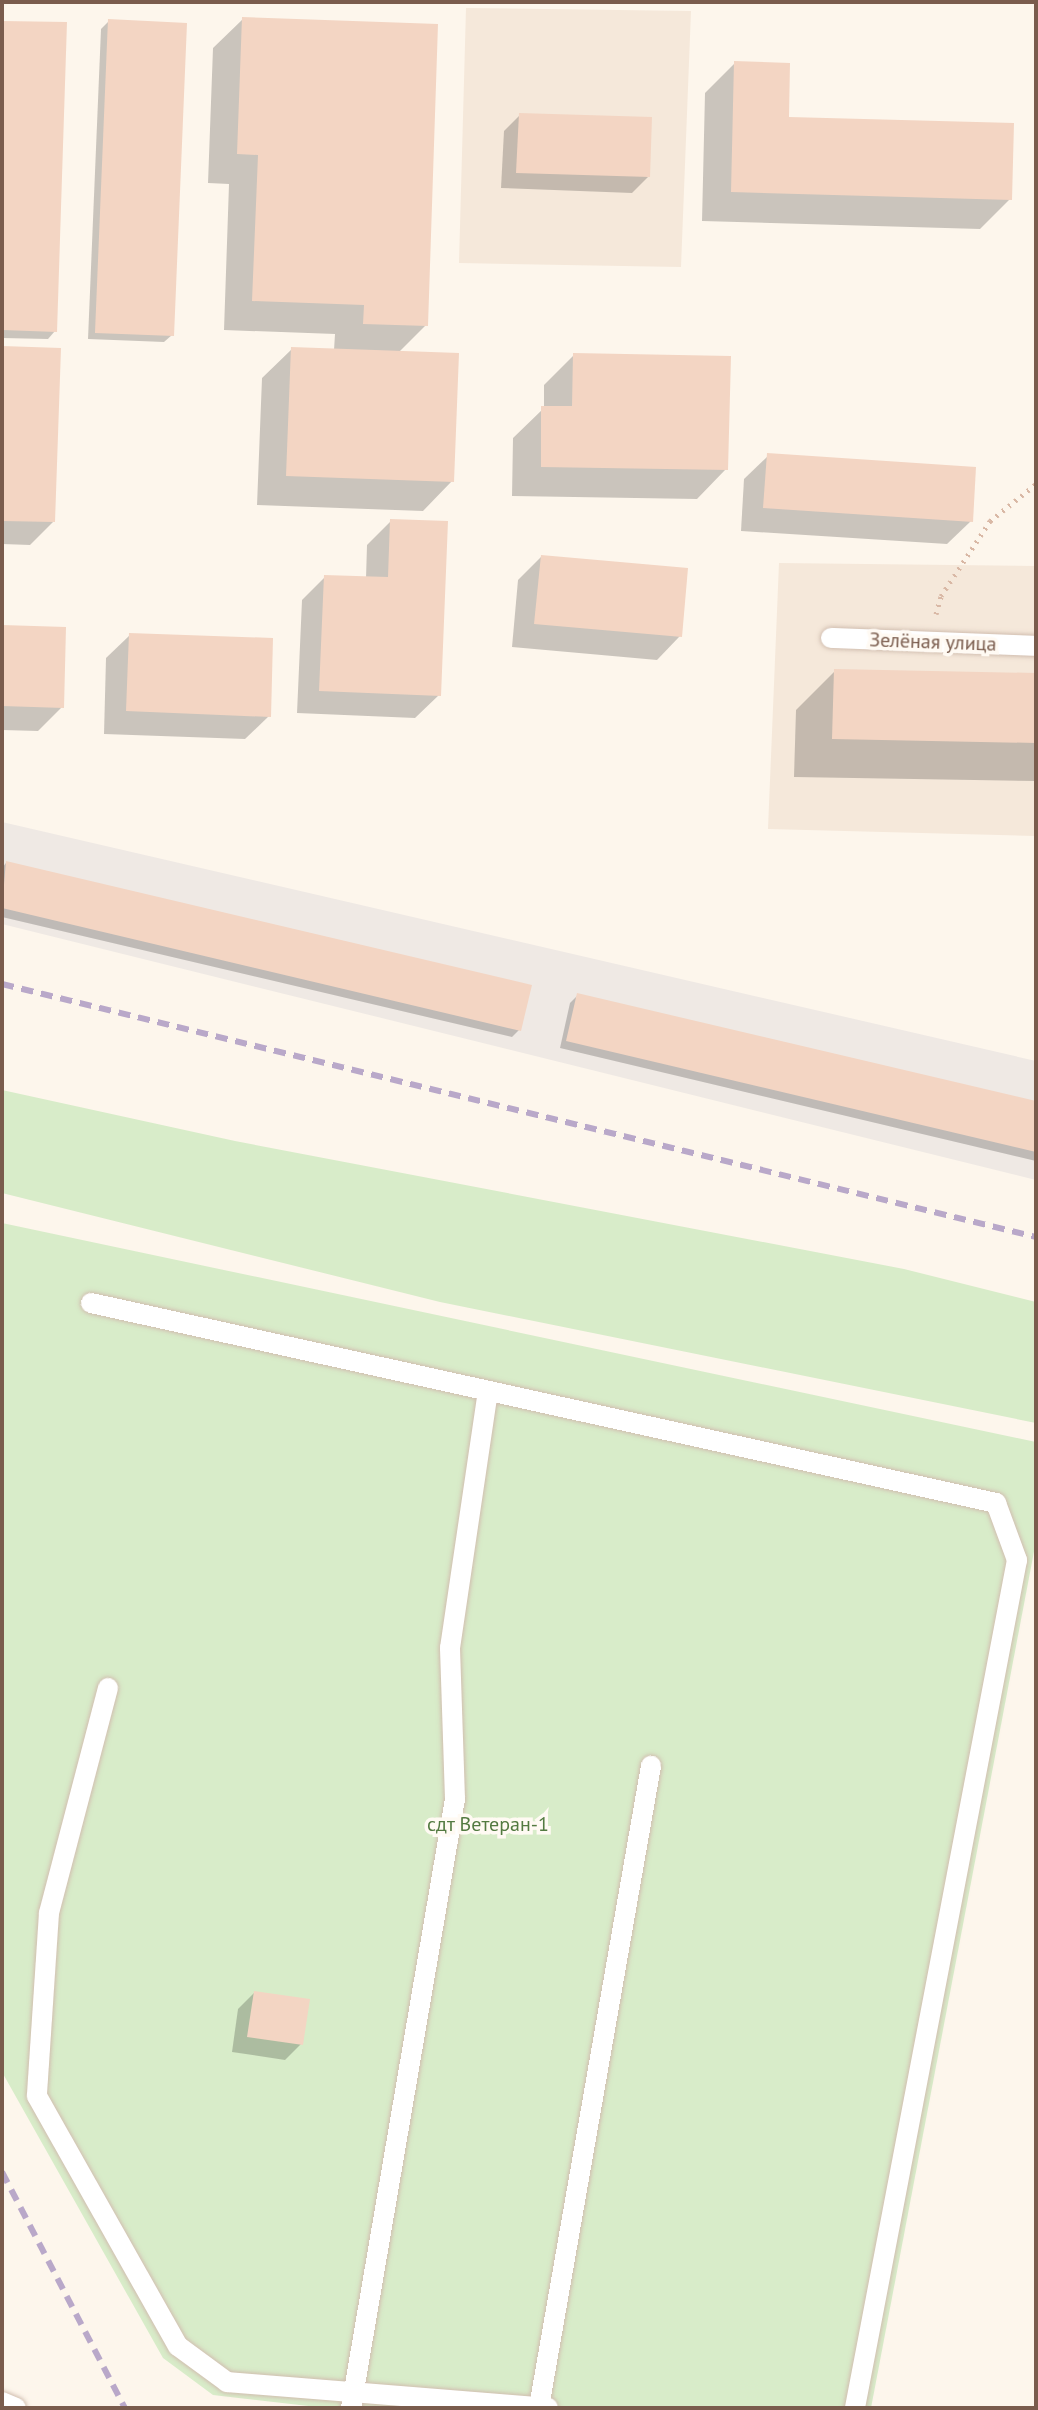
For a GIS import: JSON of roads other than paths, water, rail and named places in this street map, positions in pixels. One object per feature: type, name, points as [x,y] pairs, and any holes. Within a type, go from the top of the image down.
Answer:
[{"type":"lane","name":"Зелёная улица","points":[[831,638],[1036,646]]},
{"type":"lane","points":[[91,1303],[996,1503],[1017,1560],[855,2408]]},
{"type":"lane","points":[[352,2402],[455,1799],[450,1648],[488,1392]]},
{"type":"lane","points":[[108,1688],[49,1913],[37,2096],[178,2346],[227,2382],[352,2402],[548,2408]]},
{"type":"lane","points":[[539,2407],[651,1766]]},
{"type":"lane","points":[[2,2402],[16,2408]]},
{"type":"railway","points":[[2,984],[1036,1237]]},
{"type":"railway","points":[[2,2172],[125,2408]]},
{"type":"park label","name":"сдт Ветеран-1","points":[[488,1824]]}]
